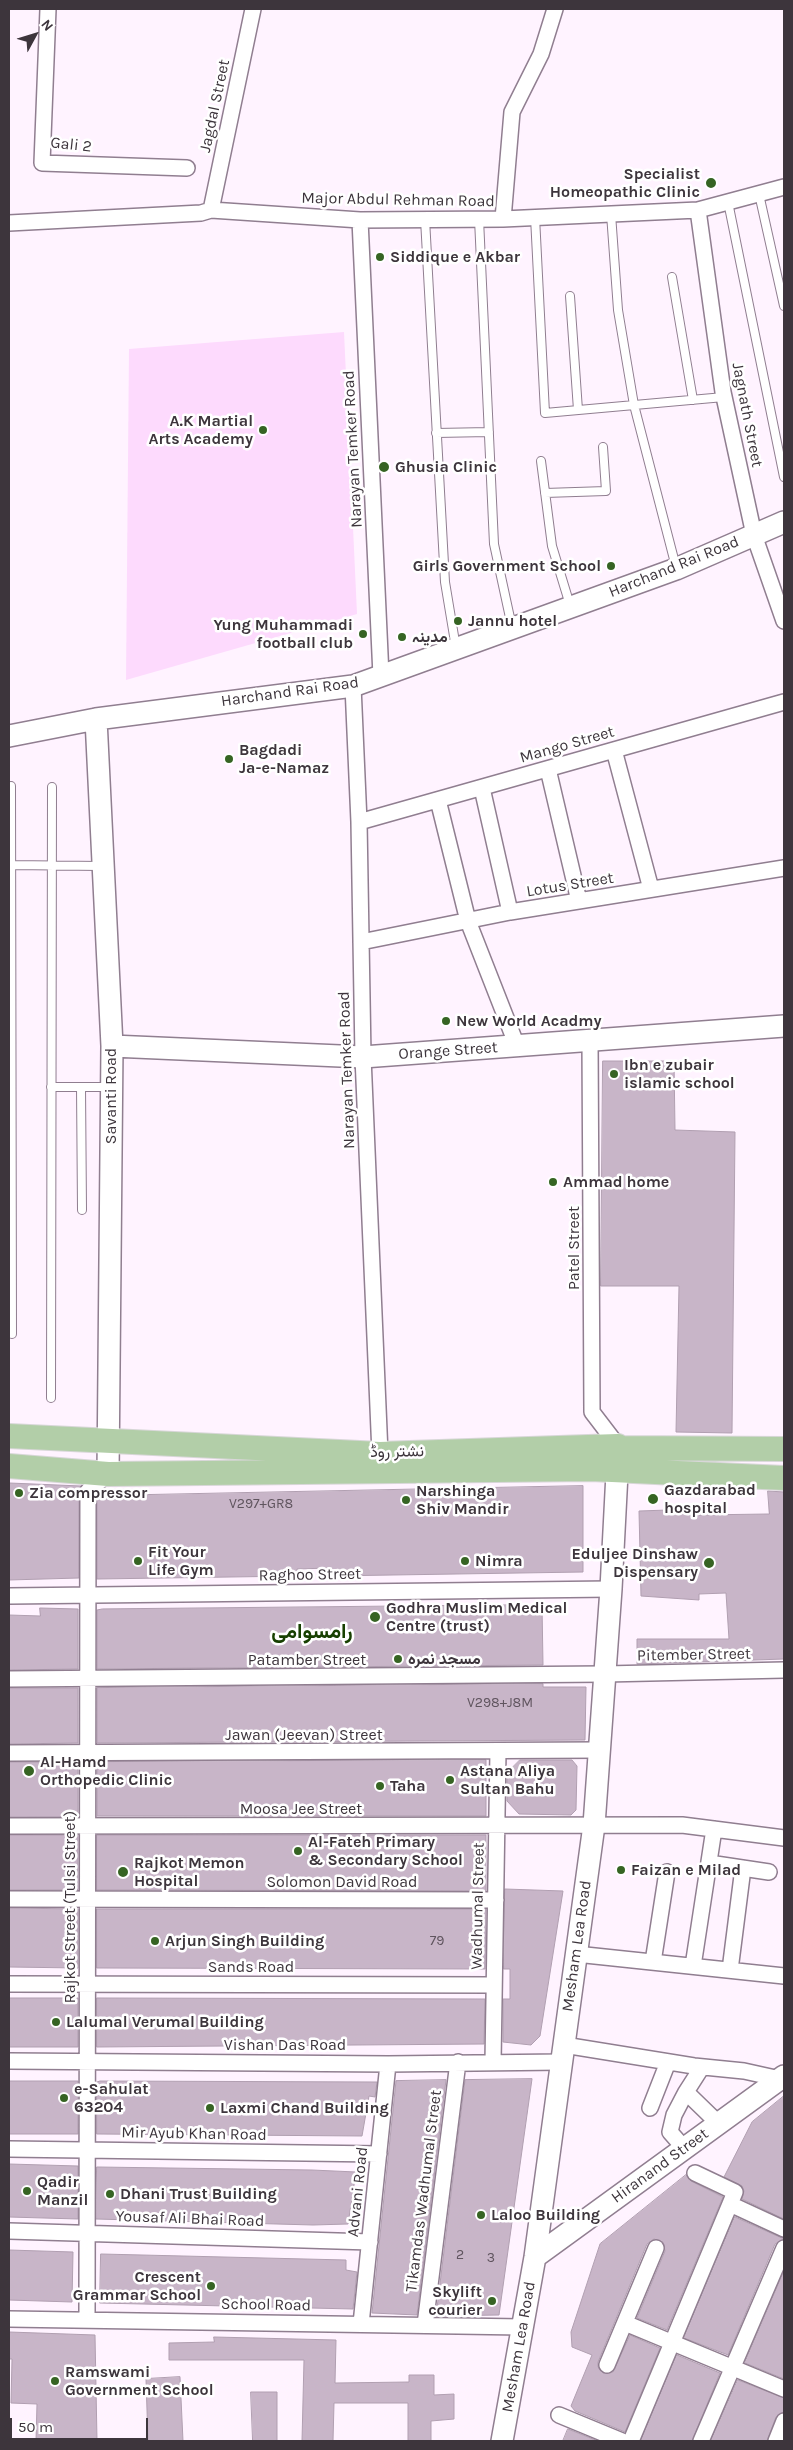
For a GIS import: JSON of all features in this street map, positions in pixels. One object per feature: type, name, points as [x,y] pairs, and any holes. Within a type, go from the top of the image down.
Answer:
[{"type":"main road","name":"نشتر روڈ","points":[[9,1436],[380,1454],[618,1446],[620,1448],[784,1449]]},
{"type":"main road","name":"نشتر روڈ","points":[[9,1466],[108,1474],[591,1469],[784,1478]]},
{"type":"street","name":"Gali 2","points":[[48,9],[42,163],[187,168]]},
{"type":"street","name":"Jagdal Street","points":[[211,210],[254,9]]},
{"type":"street","points":[[503,218],[512,112],[541,54],[555,9]]},
{"type":"street","name":"Major Abdul Rehman Road","points":[[9,222],[201,213],[211,210],[360,220],[478,219],[611,214],[698,210],[784,187]]},
{"type":"street","name":"Jagnath Street","points":[[698,210],[724,397],[754,535],[784,621]]},
{"type":"street","name":"Narayan Temker Road","points":[[360,220],[381,676]]},
{"type":"street","name":"Harchand Rai Road","points":[[9,736],[96,719],[353,686],[676,569],[784,522]]},
{"type":"street","name":"Narayan Temker Road","points":[[353,686],[360,822],[363,1056],[380,1454]]},
{"type":"street","name":"Mango Street","points":[[360,822],[784,702]]},
{"type":"street","name":"Savanti Road","points":[[96,719],[112,1046],[108,1474]]},
{"type":"street","points":[[614,750],[651,890]]},
{"type":"street","points":[[548,769],[579,901]]},
{"type":"street","points":[[482,788],[510,912]]},
{"type":"street","points":[[438,800],[468,921],[517,1046]]},
{"type":"street","name":"Lotus Street","points":[[361,942],[510,912],[784,868]]},
{"type":"street","name":"Orange Street","points":[[112,1046],[363,1056],[784,1026]]},
{"type":"street","name":"Patel Street","points":[[590,1041],[592,1412],[618,1446]]},
{"type":"street","name":"Mesham Lea Road","points":[[502,2441],[535,2257],[594,1825],[611,1589],[618,1446]]},
{"type":"street","name":"Rajkot Street (Tulsi Street)","points":[[87,2320],[88,1491],[108,1474]]},
{"type":"street","name":"Raghoo Street","points":[[9,1596],[611,1589]]},
{"type":"street","name":"Pitember Street","points":[[605,1674],[784,1670]]},
{"type":"street","name":"Patamber Street","points":[[9,1679],[605,1674]]},
{"type":"street","name":"Jawan (Jeevan) Street","points":[[9,1753],[599,1750]]},
{"type":"street","name":"Wadhumal Street","points":[[493,2062],[498,1751]]},
{"type":"street","name":"Moosa Jee Street","points":[[9,1826],[682,1825],[784,1838]]},
{"type":"street","points":[[693,1966],[714,1829]]},
{"type":"street","points":[[709,1863],[768,1872]]},
{"type":"street","points":[[730,1970],[743,1868]]},
{"type":"street","points":[[654,1962],[667,1872]]},
{"type":"street","name":"Solomon David Road","points":[[9,1899],[496,1900]]},
{"type":"street","points":[[576,1954],[784,1976]]},
{"type":"street","name":"Sands Road","points":[[9,1984],[494,1985]]},
{"type":"street","name":"Vishan Das Road","points":[[9,2061],[388,2064],[493,2062],[563,2054],[668,2062],[782,2077]]},
{"type":"street","name":"Tikamdas Wadhumal Street","points":[[425,2325],[458,2062]]},
{"type":"street","points":[[650,2108],[668,2062]]},
{"type":"street","name":"Advani Road","points":[[361,2324],[388,2064]]},
{"type":"street","points":[[684,2148],[670,2132],[674,2115],[702,2067]]},
{"type":"street","name":"Hiranand Street","points":[[535,2257],[782,2077]]},
{"type":"street","points":[[686,2092],[719,2124]]},
{"type":"street","name":"Mir Ayub Khan Road","points":[[9,2149],[379,2154]]},
{"type":"street","points":[[632,2441],[735,2192],[696,2173]]},
{"type":"street","points":[[730,2204],[784,2229]]},
{"type":"street","name":"Yousaf Ali Bhai Road","points":[[9,2231],[370,2242]]},
{"type":"street","points":[[607,2364],[656,2248]]},
{"type":"street","points":[[701,2441],[784,2248]]},
{"type":"street","name":"School Road","points":[[9,2318],[522,2327]]},
{"type":"street","points":[[625,2323],[784,2390]]},
{"type":"street","points":[[559,2414],[622,2441]]},
{"type":"street","points":[[776,2441],[784,2421]]},
{"type":"lane","points":[[759,194],[784,306]]},
{"type":"lane","points":[[728,202],[783,464],[784,477]]},
{"type":"lane","points":[[611,214],[618,310],[634,405],[676,569]]},
{"type":"lane","points":[[535,217],[545,413],[724,397]]},
{"type":"lane","points":[[425,219],[444,582],[456,649]]},
{"type":"lane","points":[[478,219],[494,544],[512,629]]},
{"type":"lane","points":[[672,277],[693,400]]},
{"type":"lane","points":[[570,296],[578,410]]},
{"type":"lane","points":[[436,433],[489,432]]},
{"type":"lane","points":[[545,493],[606,491],[603,447]]},
{"type":"lane","points":[[541,461],[552,546],[571,607]]},
{"type":"lane","points":[[11,786],[10,1307],[12,1334]]},
{"type":"lane","points":[[51,1398],[52,786]]},
{"type":"lane","points":[[11,865],[102,866]]},
{"type":"lane","points":[[51,1087],[111,1087]]},
{"type":"lane","points":[[81,1087],[82,1210]]},
{"type":"shaded area","points":[[344,332],[357,614],[126,680],[129,349]]},
{"type":"building","points":[[603,1061],[674,1061],[675,1130],[735,1132],[732,1433],[676,1432],[679,1286],[601,1286]]},
{"type":"building","points":[[9,1483],[81,1486],[79,1491],[79,1578],[9,1580]]},
{"type":"building","points":[[583,1486],[583,1572],[329,1576],[329,1568],[297,1569],[297,1576],[97,1579],[97,1496]]},
{"type":"building","points":[[768,1491],[784,1492],[784,1659],[637,1664],[637,1639],[729,1639],[726,1593],[699,1594],[699,1600],[641,1596],[639,1511],[697,1509],[697,1515],[769,1514]]},
{"type":"building","points":[[542,1605],[543,1665],[97,1669],[97,1610],[102,1609]]},
{"type":"building","points":[[40,1608],[78,1609],[78,1669],[9,1670],[9,1615],[40,1616]]},
{"type":"building","points":[[543,1684],[543,1687],[586,1687],[585,1740],[97,1743],[97,1688]]},
{"type":"building","points":[[9,1688],[78,1688],[78,1743],[9,1744]]},
{"type":"building","points":[[486,1760],[486,1816],[97,1816],[97,1762]]},
{"type":"building","points":[[520,1760],[572,1760],[577,1766],[576,1810],[571,1815],[519,1814],[507,1801],[507,1773]]},
{"type":"building","points":[[9,1762],[78,1762],[78,1817],[9,1817]]},
{"type":"building","points":[[9,1835],[78,1835],[78,1890],[9,1890]]},
{"type":"building","points":[[97,1835],[486,1835],[486,1891],[97,1890]]},
{"type":"building","points":[[505,1889],[563,1891],[540,2036],[531,2045],[503,2042],[503,1999],[510,1999],[510,1969],[504,1969]]},
{"type":"building","points":[[9,1908],[78,1909],[78,1968],[9,1967]]},
{"type":"building","points":[[97,1909],[486,1909],[485,1969],[97,1968]]},
{"type":"building","points":[[9,1998],[78,1998],[78,2047],[9,2047]]},
{"type":"building","points":[[97,1998],[485,1999],[484,2044],[97,2047]]},
{"type":"building","points":[[532,2079],[499,2315],[436,2316],[465,2080]]},
{"type":"building","points":[[446,2080],[417,2315],[372,2313],[396,2081]]},
{"type":"building","points":[[9,2081],[78,2081],[78,2134],[9,2134]]},
{"type":"building","points":[[97,2082],[377,2082],[375,2097],[369,2096],[362,2136],[97,2134]]},
{"type":"building","points":[[784,2096],[784,2219],[742,2199],[744,2191],[742,2186],[724,2177],[752,2122]]},
{"type":"building","points":[[9,2164],[78,2166],[78,2219],[9,2217]]},
{"type":"building","points":[[97,2167],[356,2172],[348,2224],[313,2225],[96,2219]]},
{"type":"building","points":[[686,2175],[691,2181],[723,2197],[667,2330],[637,2318],[665,2251],[663,2242],[654,2239],[647,2244],[598,2362],[598,2367],[603,2373],[613,2372],[630,2335],[660,2348],[625,2432],[575,2411],[571,2406],[592,2355],[572,2347],[571,2332],[600,2244]]},
{"type":"building","points":[[735,2217],[784,2239],[775,2244],[728,2355],[684,2338]]},
{"type":"building","points":[[9,2250],[73,2252],[72,2302],[9,2300]]},
{"type":"building","points":[[101,2254],[346,2260],[346,2270],[357,2272],[353,2309],[100,2303]]},
{"type":"building","points":[[784,2271],[784,2379],[745,2363]]},
{"type":"building","name":"Ramswami Government School","points":[[9,2332],[95,2335],[97,2441],[36,2441],[37,2404],[11,2403],[12,2359],[9,2359]]},
{"type":"building","points":[[214,2337],[336,2340],[335,2383],[409,2382],[409,2375],[434,2375],[434,2395],[454,2394],[454,2419],[431,2421],[431,2441],[408,2441],[408,2403],[334,2403],[333,2441],[302,2441],[304,2360],[169,2360],[169,2343],[214,2342]]},
{"type":"building","points":[[677,2355],[720,2373],[692,2441],[641,2441]]},
{"type":"building","points":[[180,2377],[183,2441],[148,2441],[146,2379]]},
{"type":"building","points":[[738,2380],[784,2398],[784,2412],[776,2417],[767,2441],[711,2441]]},
{"type":"building","points":[[251,2392],[277,2392],[277,2441],[253,2441]]},
{"type":"building","points":[[568,2429],[598,2441],[563,2441]]},
{"type":"place","name":"Specialist Homeopathic Clinic","points":[[711,183]]},
{"type":"place","name":"Siddique e Akbar","points":[[380,257]]},
{"type":"place","name":"A.K Martial Arts Academy","points":[[263,430]]},
{"type":"place","name":"Ghusia Clinic","points":[[384,467]]},
{"type":"place","name":"Girls Government School","points":[[611,566]]},
{"type":"place","name":"Jannu hotel","points":[[458,621]]},
{"type":"place","name":"Yung Muhammadi football club","points":[[363,634]]},
{"type":"place","name":"مدینہ","points":[[402,637]]},
{"type":"place","name":"Bagdadi Ja-e-Namaz","points":[[229,759]]},
{"type":"place","name":"New World Acadmy","points":[[446,1021]]},
{"type":"place","name":"Ibn e zubair islamic school","points":[[614,1074]]},
{"type":"place","name":"Ammad home","points":[[553,1182]]},
{"type":"place","name":"Zia compressor","points":[[19,1493]]},
{"type":"place","name":"Gazdarabad hospital","points":[[653,1499]]},
{"type":"place","name":"Narshinga Shiv Mandir","points":[[406,1500]]},
{"type":"place","name":"Fit Your Life Gym","points":[[138,1561]]},
{"type":"place","name":"Nimra","points":[[465,1561]]},
{"type":"place","name":"Eduljee Dinshaw Dispensary","points":[[709,1563]]},
{"type":"place","name":"Godhra Muslim Medical Centre (trust)","points":[[375,1617]]},
{"type":"place","name":"مسجد نمرہ","points":[[398,1659]]},
{"type":"place","name":"Al-Hamd Orthopedic Clinic","points":[[29,1771]]},
{"type":"place","name":"Astana Aliya Sultan Bahu","points":[[450,1780]]},
{"type":"place","name":"Taha","points":[[380,1786]]},
{"type":"place","name":"Al-Fateh Primary & Secondary School","points":[[298,1851]]},
{"type":"place","name":"Faizan e Milad","points":[[621,1870]]},
{"type":"place","name":"Rajkot Memon Hospital","points":[[123,1872]]},
{"type":"place","name":"Arjun Singh Building","points":[[155,1941]]},
{"type":"place","name":"Lalumal Verumal Building","points":[[56,2022]]},
{"type":"place","name":"e-Sahulat 63204","points":[[64,2098]]},
{"type":"place","name":"Laxmi Chand Building","points":[[210,2108]]},
{"type":"place","name":"Qadir Manzil","points":[[27,2191]]},
{"type":"place","name":"Dhani Trust Building","points":[[110,2194]]},
{"type":"place","name":"Laloo Building","points":[[481,2215]]},
{"type":"place","name":"Crescent Grammar School","points":[[211,2286]]},
{"type":"place","name":"Skylift courier","points":[[492,2301]]},
{"type":"place","name":"Ramswami Government School","points":[[55,2381]]},
{"type":"district","name":"رامسوامی","points":[[312,1632]]}]
